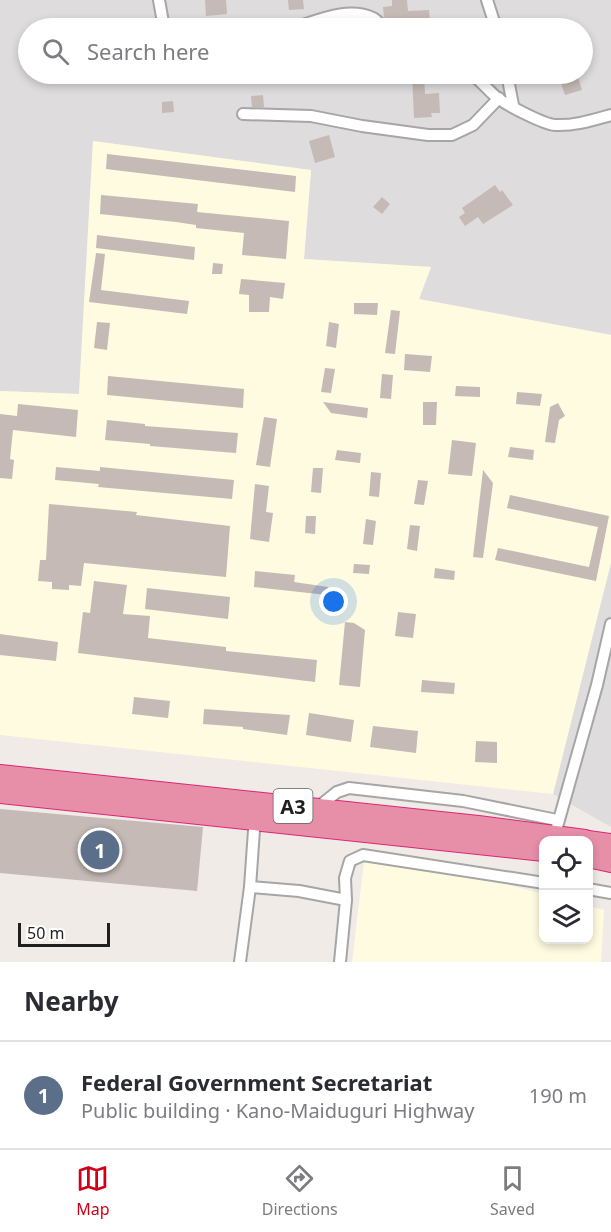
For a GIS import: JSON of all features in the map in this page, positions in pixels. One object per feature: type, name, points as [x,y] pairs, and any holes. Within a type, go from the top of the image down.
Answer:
[{"type":"highway","points":[[0,762],[25,778]]},
{"type":"highway","name":"A3","points":[[0,775],[255,811],[317,809],[552,835]]},
{"type":"highway","name":"A3","points":[[0,793],[552,835]]},
{"type":"highway","name":"A3","points":[[593,842],[611,844]]},
{"type":"highway","points":[[593,859],[611,862]]},
{"type":"street","points":[[159,0],[162,18]]},
{"type":"street","points":[[488,0],[493,18]]},
{"type":"street","points":[[327,18],[341,14],[370,18]]},
{"type":"street","points":[[485,84],[499,98],[518,110],[554,125],[586,122],[611,115]]},
{"type":"street","points":[[509,84],[513,105]]},
{"type":"street","points":[[243,114],[311,116],[428,135],[452,135],[473,125],[499,98]]},
{"type":"street","points":[[552,835],[597,685],[611,624]]},
{"type":"street","points":[[240,962],[250,887],[255,811]]},
{"type":"street","points":[[340,962],[346,900],[345,878],[350,861],[363,855],[539,881]]},
{"type":"street","points":[[250,887],[298,891],[346,900]]},
{"type":"street","points":[[593,890],[611,893]]},
{"type":"shaded area","points":[[0,0],[611,0],[611,335],[419,299],[431,267],[304,259],[311,170],[93,141],[79,394],[0,391]]},
{"type":"shaded area","points":[[93,141],[311,170],[304,259],[431,267],[419,299],[611,335],[611,563],[553,794],[0,735],[0,391],[79,394]]},
{"type":"shaded area","points":[[611,560],[611,827],[553,794]]},
{"type":"shaded area","points":[[364,862],[484,878],[539,893],[539,944],[593,944],[593,907],[604,910],[601,962],[352,962]]},
{"type":"building","points":[[205,0],[226,0],[227,14],[206,16]]},
{"type":"building","points":[[288,0],[303,0],[304,9],[289,10]]},
{"type":"building","points":[[392,0],[407,0],[408,11],[429,10],[430,18],[385,18],[383,7],[392,6]]},
{"type":"building","points":[[412,84],[424,84],[425,94],[439,93],[440,113],[431,113],[432,117],[414,118]]},
{"type":"building","points":[[561,84],[580,84],[582,90],[565,95]]},
{"type":"building","points":[[263,95],[264,107],[252,107],[251,96]]},
{"type":"building","points":[[173,101],[174,112],[162,113],[162,102]]},
{"type":"building","points":[[329,135],[335,157],[315,163],[309,141]]},
{"type":"building","points":[[107,154],[296,176],[295,192],[106,169]]},
{"type":"building","points":[[495,185],[500,192],[502,190],[513,205],[483,224],[478,217],[465,226],[459,217],[465,213],[462,208]]},
{"type":"building","points":[[101,195],[198,204],[197,212],[289,221],[286,259],[242,255],[244,233],[196,228],[196,225],[176,222],[100,214]]},
{"type":"building","points":[[382,197],[390,204],[382,214],[373,207]]},
{"type":"building","points":[[97,235],[195,247],[194,260],[96,248]]},
{"type":"building","points":[[96,253],[105,254],[101,290],[189,301],[187,314],[89,302]]},
{"type":"building","points":[[213,263],[223,264],[222,274],[212,274]]},
{"type":"building","points":[[241,279],[285,283],[283,299],[270,297],[269,312],[249,312],[249,295],[239,294]]},
{"type":"building","points":[[354,303],[378,303],[377,315],[354,314]]},
{"type":"building","points":[[391,310],[400,311],[395,354],[385,353]]},
{"type":"building","points":[[97,322],[110,323],[107,350],[94,348]]},
{"type":"building","points":[[329,322],[339,324],[336,348],[326,346]]},
{"type":"building","points":[[405,354],[432,356],[430,372],[404,370]]},
{"type":"building","points":[[325,368],[335,369],[331,393],[321,392]]},
{"type":"building","points":[[382,374],[393,375],[391,399],[380,398]]},
{"type":"building","points":[[108,376],[244,389],[243,408],[107,395]]},
{"type":"building","points":[[456,386],[480,387],[480,397],[455,396]]},
{"type":"building","points":[[517,392],[542,394],[540,406],[516,404]]},
{"type":"building","points":[[323,402],[368,408],[367,418],[331,413]]},
{"type":"building","points":[[423,402],[437,402],[436,425],[423,425]]},
{"type":"building","points":[[558,403],[565,416],[559,420],[555,443],[545,442],[550,407]]},
{"type":"building","points":[[18,404],[78,410],[76,437],[13,430],[10,459],[14,460],[12,479],[0,478],[0,414],[17,416]]},
{"type":"building","points":[[264,417],[277,419],[270,467],[256,465]]},
{"type":"building","points":[[107,420],[145,424],[145,426],[238,433],[236,453],[105,440]]},
{"type":"building","points":[[452,440],[476,443],[472,476],[448,474]]},
{"type":"building","points":[[510,447],[534,450],[533,460],[508,457]]},
{"type":"building","points":[[337,450],[361,453],[360,463],[335,460]]},
{"type":"building","points":[[56,467],[100,471],[100,467],[234,480],[232,499],[98,487],[99,484],[55,480]]},
{"type":"building","points":[[313,468],[323,468],[321,493],[311,492]]},
{"type":"building","points":[[483,470],[493,483],[483,558],[473,557]]},
{"type":"building","points":[[371,472],[381,473],[379,497],[369,496]]},
{"type":"building","points":[[418,480],[428,481],[424,505],[414,504]]},
{"type":"building","points":[[255,484],[269,486],[266,512],[273,513],[269,542],[250,539]]},
{"type":"building","points":[[510,495],[609,516],[596,581],[495,560],[498,548],[589,567],[598,527],[507,508]]},
{"type":"building","points":[[49,504],[137,512],[136,515],[230,526],[226,577],[84,563],[81,586],[69,585],[69,590],[52,589],[52,582],[38,581],[40,560],[46,560]]},
{"type":"building","points":[[306,516],[316,516],[315,534],[305,533]]},
{"type":"building","points":[[366,519],[376,521],[373,545],[363,544]]},
{"type":"building","points":[[410,525],[420,526],[417,551],[407,549]]},
{"type":"building","points":[[354,564],[370,565],[369,574],[353,573]]},
{"type":"building","points":[[435,568],[455,571],[454,580],[434,578]]},
{"type":"building","points":[[255,571],[295,575],[294,582],[328,587],[327,595],[254,587]]},
{"type":"building","points":[[94,581],[127,585],[123,614],[150,616],[148,638],[226,647],[226,651],[317,660],[315,682],[78,653],[83,612],[90,613]]},
{"type":"building","points":[[147,588],[230,597],[228,619],[145,609]]},
{"type":"building","points":[[398,612],[416,614],[413,638],[395,636]]},
{"type":"building","points":[[345,622],[354,623],[365,630],[360,687],[339,685]]},
{"type":"building","points":[[0,634],[58,642],[56,661],[0,655]]},
{"type":"building","points":[[422,680],[455,683],[454,694],[421,692]]},
{"type":"building","points":[[134,697],[170,701],[168,718],[132,714]]},
{"type":"building","points":[[204,709],[290,715],[287,735],[243,729],[243,727],[203,724]]},
{"type":"building","points":[[309,713],[354,720],[351,742],[306,735]]},
{"type":"building","points":[[373,726],[418,731],[416,753],[370,747]]},
{"type":"building","points":[[476,741],[497,742],[497,763],[475,762]]},
{"type":"building","points":[[0,809],[203,827],[197,891],[0,873]]},
{"type":"place","name":"Federal Government Secretariat","points":[[100,850]]}]
